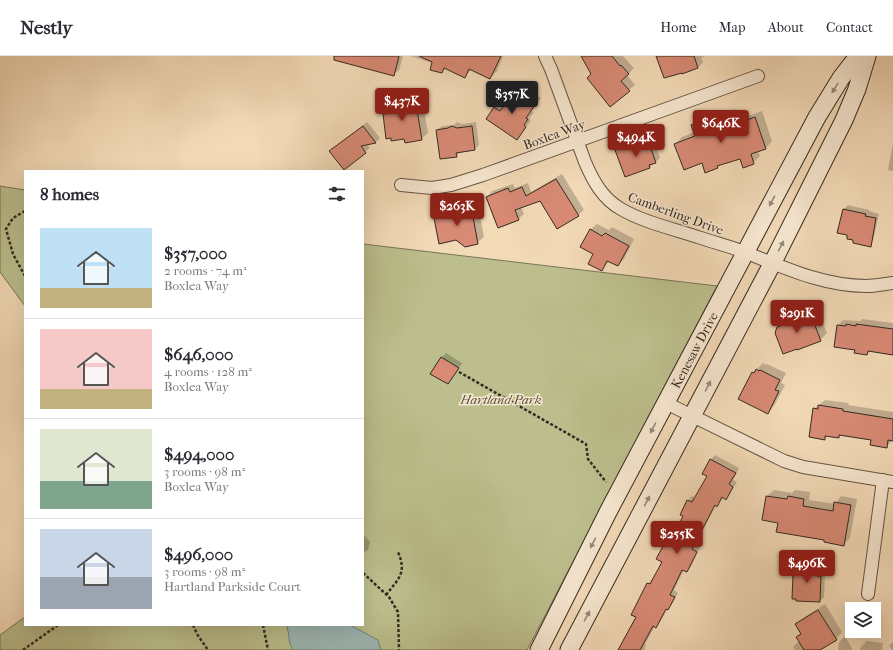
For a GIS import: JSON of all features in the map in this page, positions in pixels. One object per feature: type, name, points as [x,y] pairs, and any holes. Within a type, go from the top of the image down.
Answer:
[{"type":"street","name":"Camberling Drive","points":[[544,56],[551,69],[585,162],[600,190],[608,199],[621,209],[643,219],[745,253],[772,264],[820,279],[843,284],[866,286],[893,283]]},
{"type":"street","name":"Kenesaw Drive","points":[[539,650],[620,491],[817,117],[841,78],[858,56]]},
{"type":"street","points":[[569,650],[772,264],[844,120],[857,89],[866,56]]},
{"type":"street","name":"Boxlea Way","points":[[401,185],[432,188],[451,185],[758,76]]},
{"type":"street","points":[[666,403],[784,461],[803,467],[888,481],[868,594]]},
{"type":"path","points":[[24,212],[13,218],[6,229],[13,254],[24,274]]},
{"type":"path","points":[[459,372],[586,444],[588,459],[610,486],[620,491]]},
{"type":"path","points":[[386,595],[401,575],[402,562],[398,552]]},
{"type":"path","points":[[364,573],[386,595],[398,612],[399,650]]},
{"type":"path","points":[[23,650],[57,626]]},
{"type":"path","points":[[193,626],[208,650]]},
{"type":"path","points":[[263,626],[268,650]]},
{"type":"green space","points":[[0,186],[24,190],[24,305],[0,272]]},
{"type":"green space","name":"Hartland Park","points":[[364,244],[717,286],[527,650],[0,650],[0,635],[24,618],[24,626],[364,626]]},
{"type":"water","points":[[287,626],[352,626],[378,640],[381,650],[293,650],[290,644]]},
{"type":"building","points":[[334,56],[399,56],[394,76],[334,60]]},
{"type":"building","points":[[419,56],[501,56],[490,79],[469,69],[465,78],[444,68],[442,73],[430,70],[432,62]]},
{"type":"building","points":[[581,56],[612,56],[629,74],[621,81],[630,91],[610,107],[587,78],[591,74]]},
{"type":"building","points":[[656,56],[694,56],[698,68],[682,74],[664,78]]},
{"type":"building","points":[[515,91],[535,105],[526,118],[528,119],[524,125],[526,127],[517,140],[486,119],[494,107],[500,111]]},
{"type":"building","points":[[404,96],[405,106],[416,104],[422,140],[405,143],[404,139],[391,141],[391,138],[386,139],[383,114],[392,113],[390,98]]},
{"type":"building","points":[[730,115],[734,125],[755,117],[766,149],[751,154],[754,164],[743,168],[740,159],[717,166],[718,168],[705,173],[702,163],[684,170],[674,144],[695,136],[691,125],[705,120],[706,123]]},
{"type":"building","points":[[363,126],[376,143],[361,146],[366,153],[344,170],[329,151]]},
{"type":"building","points":[[452,126],[457,128],[472,126],[475,150],[456,153],[457,157],[440,159],[436,130]]},
{"type":"building","points":[[648,140],[656,163],[649,165],[650,168],[625,177],[615,150]]},
{"type":"building","points":[[556,179],[579,216],[557,229],[540,201],[515,210],[519,220],[498,228],[486,197],[508,188],[510,192],[522,187],[526,196]]},
{"type":"building","points":[[471,206],[478,244],[465,247],[456,240],[439,244],[434,218],[456,212],[456,208]]},
{"type":"building","points":[[843,209],[866,214],[865,216],[876,218],[871,247],[853,243],[853,240],[847,239],[847,235],[837,233]]},
{"type":"building","points":[[590,229],[602,236],[605,233],[629,246],[618,266],[607,261],[602,271],[588,264],[593,254],[580,247]]},
{"type":"building","points":[[810,313],[821,341],[783,354],[775,333],[777,327]]},
{"type":"building","points":[[846,324],[893,329],[893,355],[868,351],[867,355],[854,353],[855,350],[834,347],[837,325],[846,326]]},
{"type":"building","points":[[441,357],[459,368],[448,384],[430,374]]},
{"type":"building","points":[[756,369],[780,380],[775,390],[779,391],[768,414],[738,399],[752,372],[754,373]]},
{"type":"building","points":[[818,405],[843,409],[843,411],[893,419],[893,441],[888,440],[887,448],[870,445],[871,440],[839,435],[839,438],[825,436],[825,440],[809,437],[813,408],[818,409]]},
{"type":"building","points":[[710,459],[736,473],[729,484],[733,487],[726,500],[722,497],[717,507],[715,505],[692,549],[697,552],[687,572],[682,570],[670,595],[675,597],[668,610],[666,609],[656,628],[653,626],[640,650],[618,650],[636,617],[631,615],[647,583],[650,584],[662,562],[656,559],[668,537],[672,539],[683,516],[680,515],[687,500],[692,502],[707,476],[702,474]]},
{"type":"building","points":[[766,496],[787,499],[788,496],[804,499],[803,506],[833,511],[834,502],[851,505],[844,546],[824,542],[824,540],[776,532],[778,523],[762,520]]},
{"type":"building","points":[[797,565],[818,566],[817,576],[821,576],[820,602],[796,601],[796,599],[792,599],[793,575],[796,575]]},
{"type":"building","points":[[818,610],[837,640],[820,650],[804,650],[796,637],[801,634],[795,624]]}]
